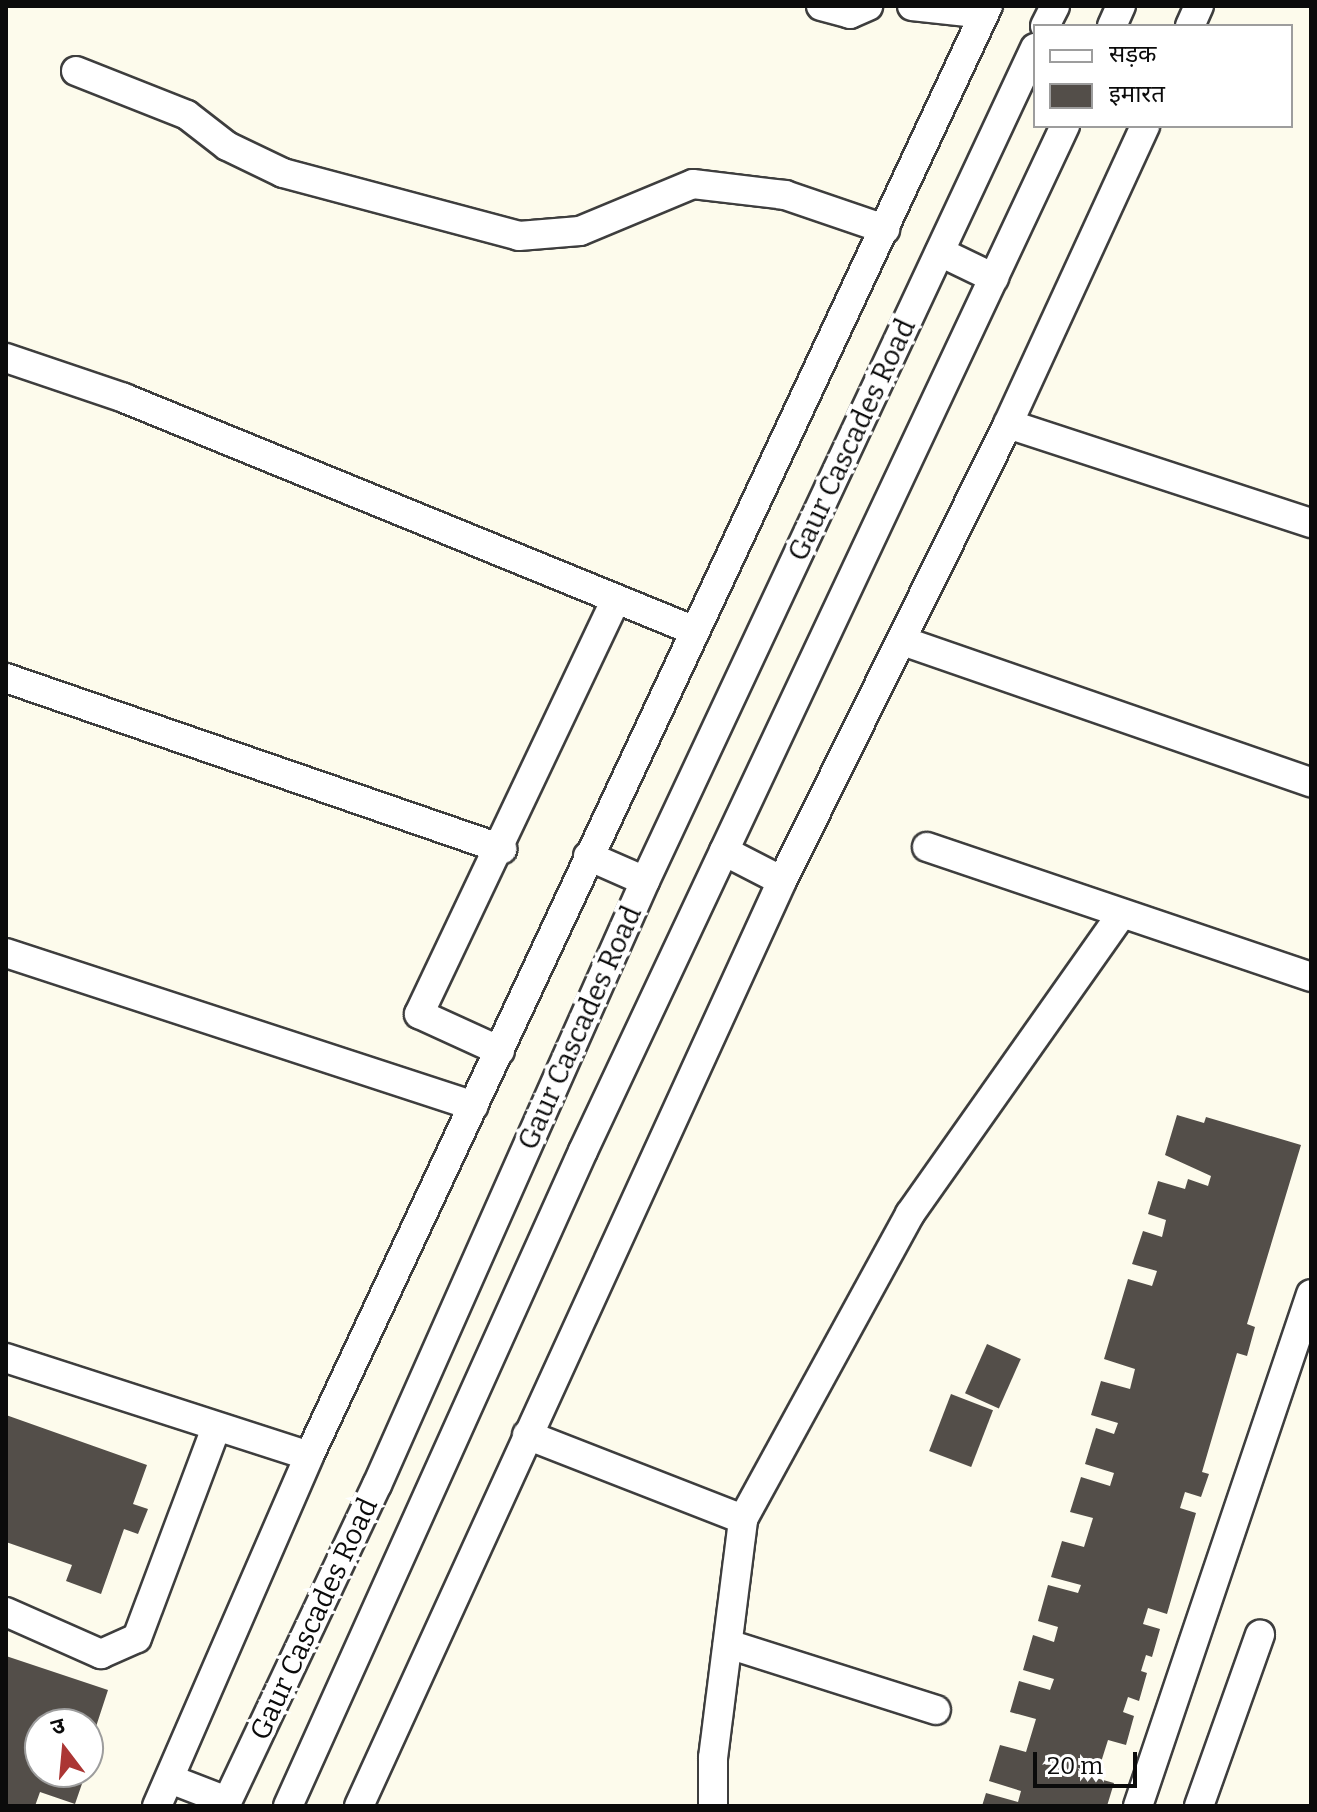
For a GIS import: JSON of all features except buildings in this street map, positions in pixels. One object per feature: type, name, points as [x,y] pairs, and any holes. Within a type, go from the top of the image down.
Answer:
[{"type":"street","points":[[821,6],[850,14],[868,6]]},
{"type":"street","points":[[157,1806],[309,1456],[986,10],[912,6]]},
{"type":"street","points":[[1046,24],[1055,6]]},
{"type":"street","name":"Gaur Cascades Road","points":[[226,1804],[377,1485],[645,881],[1033,52]]},
{"type":"street","points":[[76,71],[187,115],[227,146],[283,173],[519,236],[580,231],[693,184],[785,195],[885,229]]},
{"type":"street","name":"Gaur Cascades Road","points":[[288,1806],[724,851],[1064,128]]},
{"type":"street","points":[[359,1806],[782,881],[1008,424],[1144,128]]},
{"type":"street","points":[[940,252],[994,278]]},
{"type":"street","points":[[6,358],[124,398],[695,631]]},
{"type":"street","points":[[1008,424],[1311,523]]},
{"type":"street","points":[[500,1051],[419,1014],[502,849],[616,599]]},
{"type":"street","points":[[903,641],[1311,782]]},
{"type":"street","points":[[6,678],[502,849]]},
{"type":"street","points":[[927,847],[1311,977]]},
{"type":"street","points":[[724,851],[782,881]]},
{"type":"street","points":[[588,856],[645,881]]},
{"type":"street","points":[[713,1806],[743,1519],[910,1214],[1122,914]]},
{"type":"street","points":[[6,953],[474,1106]]},
{"type":"street","points":[[1138,1806],[1311,1294]]},
{"type":"street","points":[[6,1358],[309,1456]]},
{"type":"street","points":[[6,1612],[101,1654],[137,1638],[216,1428]]},
{"type":"street","points":[[527,1435],[743,1519]]},
{"type":"street","points":[[1199,1806],[1260,1635]]},
{"type":"street","points":[[728,1644],[936,1710]]},
{"type":"street","points":[[170,1779],[226,1804]]}]
